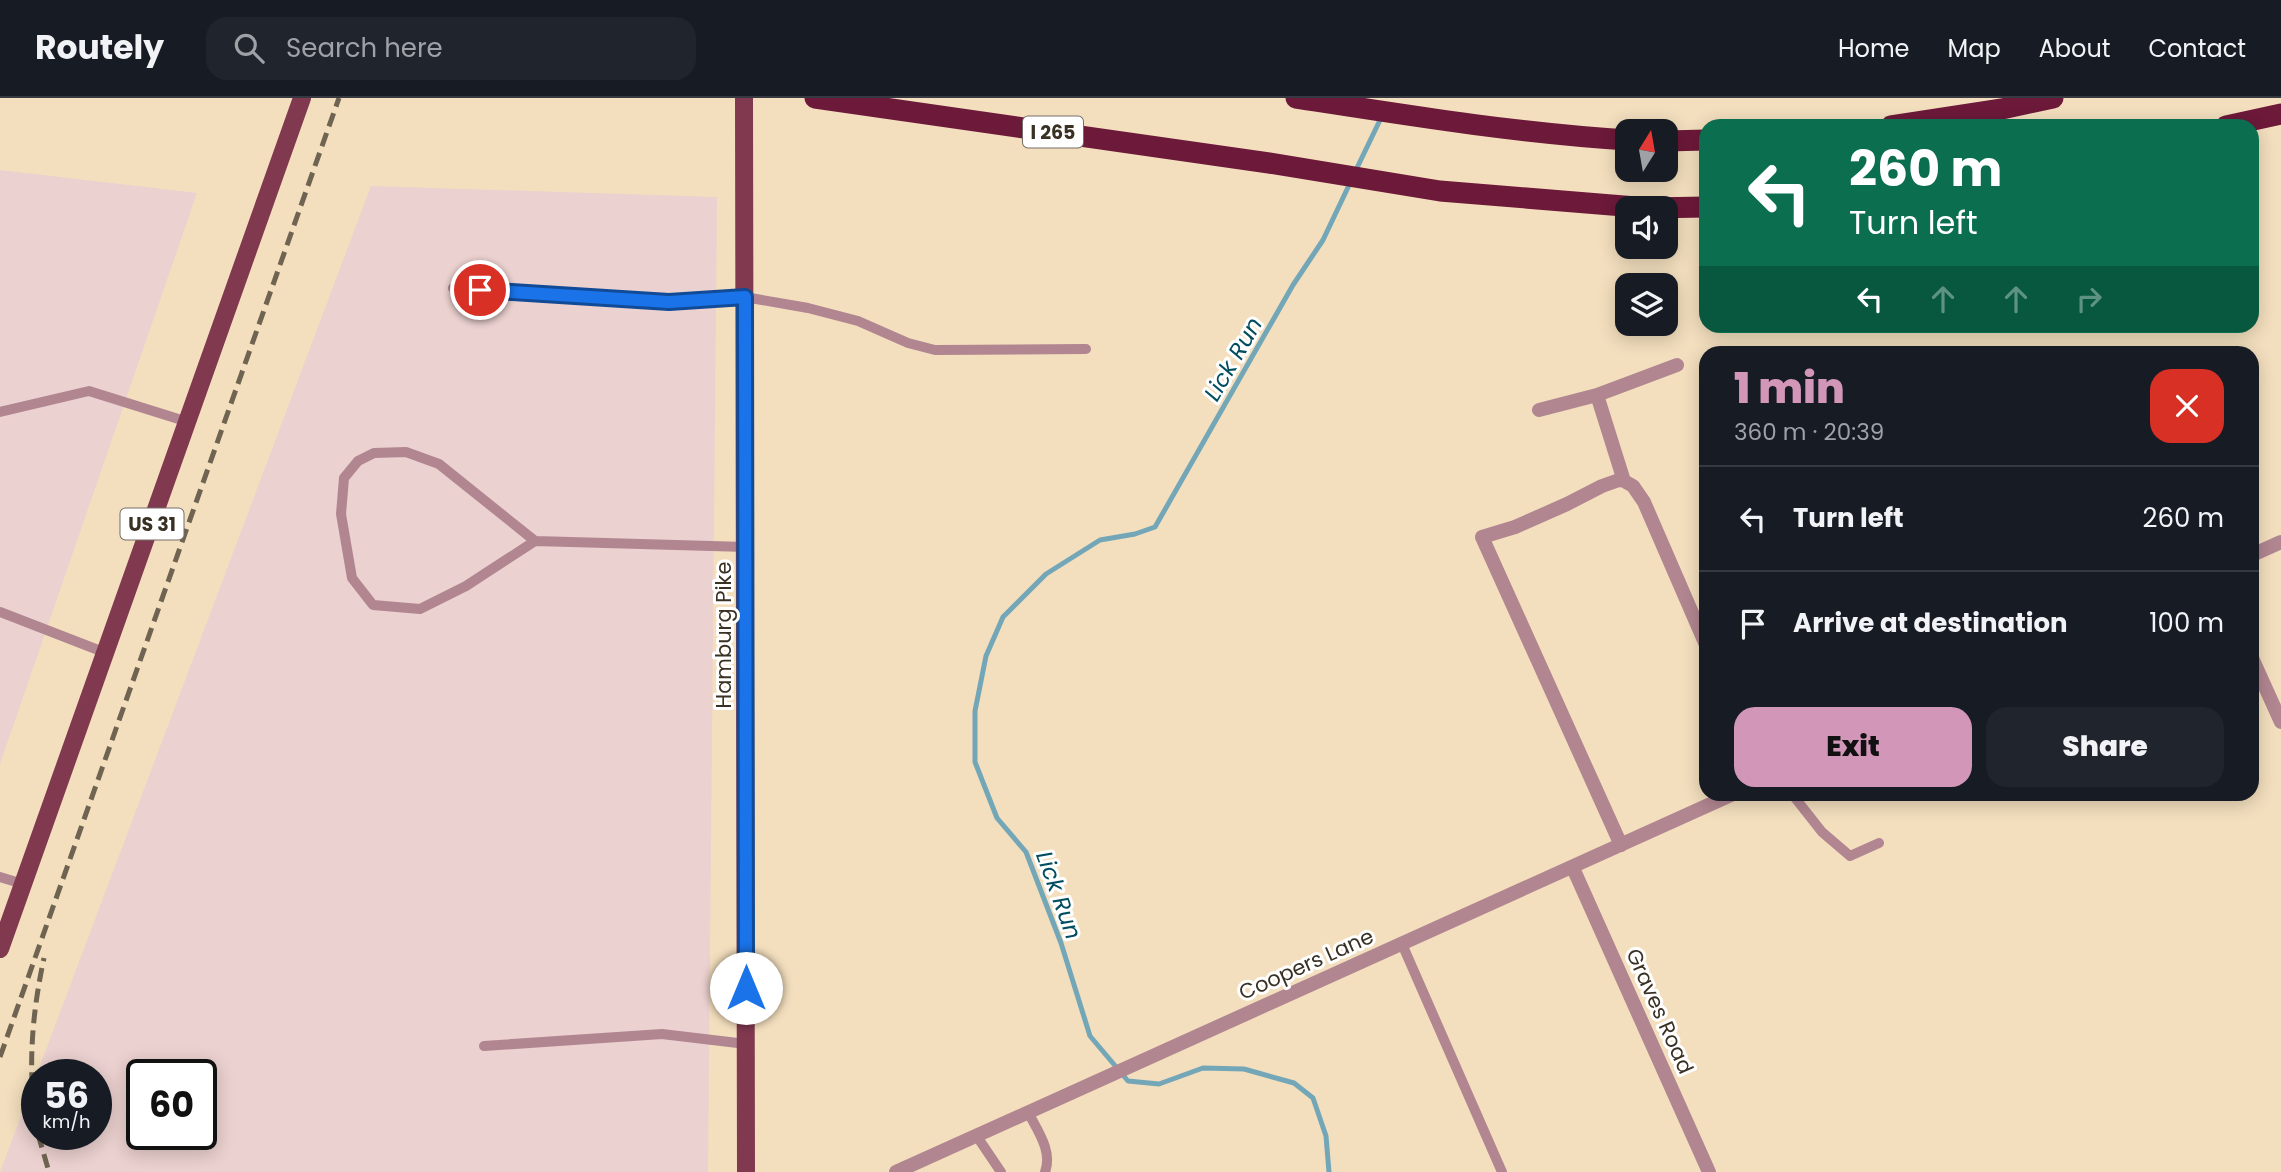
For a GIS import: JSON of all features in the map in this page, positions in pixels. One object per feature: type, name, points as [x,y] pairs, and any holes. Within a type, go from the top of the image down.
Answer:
[{"type":"highway","name":"I 265","points":[[815,98],[1269,163],[1440,191],[1648,208],[1699,207]]},
{"type":"highway","points":[[1296,98],[1444,121],[1566,136],[1615,138]]},
{"type":"highway","points":[[1937,119],[2053,98]]},
{"type":"highway","points":[[2258,119],[2281,114]]},
{"type":"highway","points":[[1678,141],[1699,140]]},
{"type":"main road","name":"US 31","points":[[0,949],[302,98]]},
{"type":"main road","name":"Hamburg Pike","points":[[744,98],[746,1172]]},
{"type":"street","points":[[1539,410],[1597,395],[1677,365]]},
{"type":"street","points":[[1597,395],[1624,481]]},
{"type":"street","points":[[1621,845],[1482,537],[1515,527],[1567,505],[1602,486],[1624,481],[1633,486],[1644,502],[1699,629]]},
{"type":"street","points":[[2259,552],[2281,542]]},
{"type":"street","points":[[2259,673],[2281,722]]},
{"type":"street","name":"Coopers Lane","points":[[896,1172],[1718,801]]},
{"type":"street","name":"Graves Road","points":[[1573,868],[1709,1172]]},
{"type":"lane","points":[[453,288],[669,302],[745,297],[808,307],[858,321],[908,343],[935,350],[1086,349]]},
{"type":"lane","points":[[0,412],[89,391],[188,422]]},
{"type":"lane","points":[[534,541],[439,464],[406,452],[374,453],[358,461],[344,478],[341,514],[352,578],[373,605],[420,609],[466,586],[534,541],[746,547]]},
{"type":"lane","points":[[0,612],[106,653]]},
{"type":"lane","points":[[1798,801],[1822,832],[1850,856],[1879,843]]},
{"type":"lane","points":[[0,877],[23,884]]},
{"type":"lane","points":[[1402,944],[1502,1172]]},
{"type":"lane","points":[[484,1046],[662,1034],[746,1044]]},
{"type":"lane","points":[[1028,1112],[1046,1147],[1049,1162],[1045,1172]]},
{"type":"lane","points":[[976,1135],[1001,1172]]},
{"type":"shaded area","points":[[0,170],[197,193],[0,764]]},
{"type":"shaded area","points":[[371,186],[717,197],[708,1172],[0,1172],[21,1116],[21,1150],[112,1150],[112,1059],[43,1059]]},
{"type":"waterway","name":"Lick Run","points":[[1355,172],[1381,118]]},
{"type":"waterway","name":"Lick Run","points":[[1329,1172],[1326,1136],[1313,1098],[1294,1083],[1244,1069],[1203,1068],[1159,1084],[1128,1081],[1090,1036],[1061,943],[1026,852],[997,818],[975,762],[975,711],[986,656],[1003,617],[1046,574],[1100,540],[1135,534],[1155,527],[1293,285],[1323,240],[1351,181]]},
{"type":"railway","points":[[0,1057],[339,98]]},
{"type":"railway","points":[[32,1059],[36,1000],[44,958]]},
{"type":"railway","points":[[43,1150],[49,1172]]},
{"type":"route","points":[[480,290],[669,302],[745,297],[746,988]]}]
